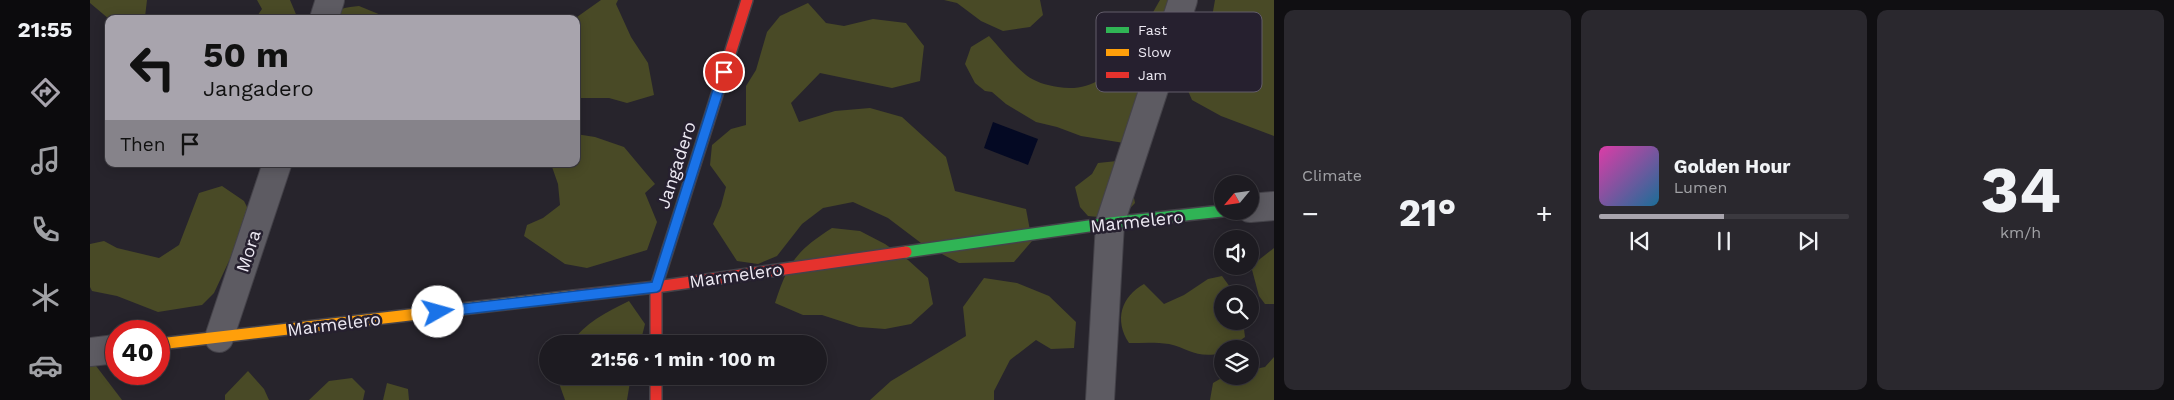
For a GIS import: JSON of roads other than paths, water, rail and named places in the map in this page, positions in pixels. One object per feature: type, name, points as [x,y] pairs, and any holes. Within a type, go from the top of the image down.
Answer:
[{"type":"street","points":[[325,15],[330,0]]},
{"type":"street","name":"Jangadero","points":[[656,335],[656,287],[747,0]]},
{"type":"street","points":[[1180,12],[1184,0]]},
{"type":"street","points":[[1100,400],[1110,223],[1153,92]]},
{"type":"street","name":"Mora","points":[[219,338],[275,167]]},
{"type":"street","points":[[1259,207],[1274,206]]},
{"type":"street","name":"Marmelero","points":[[170,343],[656,287],[1110,223],[1214,212]]},
{"type":"street","points":[[90,352],[105,350]]},
{"type":"street","points":[[656,385],[656,400]]},
{"type":"water","points":[[993,122],[1038,139],[1028,165],[984,148]]}]
